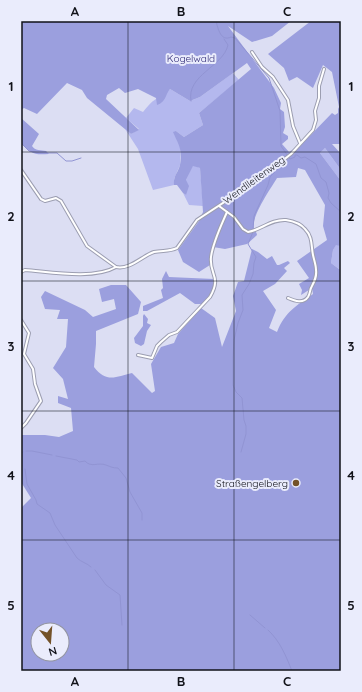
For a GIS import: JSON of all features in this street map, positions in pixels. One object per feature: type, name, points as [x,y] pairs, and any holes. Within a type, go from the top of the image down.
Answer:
[{"type":"street","points":[[252,52],[262,67],[273,77],[288,100],[293,126],[300,143]]},
{"type":"street","name":"Wendlleitenweg","points":[[116,267],[126,266],[156,251],[171,251],[176,248],[197,220],[258,180],[288,156],[313,130],[316,124],[315,111],[319,98],[319,86],[324,68]]},
{"type":"street","points":[[21,170],[41,199],[45,201],[53,198],[59,199],[87,246],[116,267]]},
{"type":"street","points":[[218,206],[234,217],[243,229],[248,232],[275,221],[285,220],[302,226],[308,232],[312,244],[312,253],[316,268],[314,281],[308,296],[305,299],[297,302],[288,298]]},
{"type":"street","points":[[138,355],[152,358],[160,342],[169,335],[177,332],[210,297],[216,282],[211,256],[216,238],[227,212]]},
{"type":"street","points":[[21,272],[25,270],[61,274],[97,274],[116,267]]},
{"type":"street","points":[[21,320],[29,333],[24,354],[33,369],[35,384],[41,401],[21,428]]},
{"type":"shaded area","points":[[233,73],[239,80],[199,113],[203,125],[184,137],[176,131],[178,142],[181,146],[180,165],[174,179],[174,185],[153,190],[138,149],[125,129],[131,134],[139,129],[126,118],[134,108],[143,112],[152,102],[170,89],[190,101],[200,97]]},
{"type":"shaded area","points":[[325,148],[341,170],[341,181],[320,153]]},
{"type":"shaded area","points":[[193,165],[200,168],[203,206],[189,205],[183,193],[186,195],[186,180]]},
{"type":"shaded area","points":[[336,244],[341,248],[341,267],[339,269],[331,263],[333,250]]},
{"type":"green space","name":"Kogelwald","points":[[21,21],[291,21],[272,36],[252,42],[228,26],[274,88],[281,103],[280,109],[284,112],[285,127],[283,133],[288,136],[288,139],[282,144],[289,152],[302,144],[332,113],[335,115],[338,113],[339,107],[332,72],[323,65],[313,88],[297,77],[289,81],[284,68],[268,54],[311,21],[341,21],[341,145],[332,144],[341,154],[341,170],[325,148],[320,153],[341,181],[341,248],[340,246],[336,245],[333,250],[331,263],[339,269],[341,267],[341,671],[21,671],[21,508],[31,498],[21,482],[21,435],[45,435],[59,437],[73,431],[71,408],[58,403],[58,396],[68,399],[63,379],[53,368],[66,347],[68,319],[57,319],[60,310],[45,309],[41,297],[45,291],[85,310],[93,317],[116,309],[114,299],[102,302],[99,289],[111,285],[126,285],[141,302],[138,314],[96,331],[94,367],[98,372],[112,378],[132,373],[152,393],[155,391],[151,364],[161,347],[174,343],[178,334],[201,308],[215,318],[222,347],[236,311],[233,296],[238,282],[244,281],[252,249],[267,259],[272,256],[277,265],[288,261],[290,263],[284,268],[287,271],[275,284],[263,291],[276,310],[269,328],[277,332],[287,314],[313,294],[312,288],[301,295],[302,290],[299,284],[309,278],[297,261],[327,240],[323,226],[325,205],[305,170],[298,168],[296,177],[277,178],[255,218],[254,229],[257,235],[247,244],[225,249],[213,247],[210,265],[199,272],[183,262],[178,250],[199,221],[203,212],[200,168],[193,166],[186,180],[189,186],[186,195],[177,185],[174,185],[175,177],[180,165],[181,155],[180,147],[173,132],[176,131],[184,137],[203,125],[199,113],[251,69],[247,63],[200,97],[190,101],[170,89],[164,100],[157,105],[156,98],[138,89],[125,93],[119,88],[107,95],[106,99],[139,130],[131,134],[87,98],[82,90],[67,83],[37,114],[24,108],[21,110]]},
{"type":"green space","points":[[21,118],[39,134],[32,146],[33,148],[36,150],[46,151],[49,154],[33,153],[21,143]]},
{"type":"green space","points":[[166,271],[169,277],[214,279],[212,290],[202,304],[195,304],[180,293],[147,311],[143,311],[143,306],[163,298],[161,290],[163,288],[162,279]]},
{"type":"green space","points":[[144,314],[148,319],[147,323],[151,325],[147,331],[144,344],[141,346],[135,343],[134,338],[143,326]]},
{"type":"waterway","points":[[216,21],[220,34],[225,38],[235,38],[269,78],[280,111],[281,146],[290,159],[297,155],[301,158],[305,157],[316,164],[321,178],[326,182],[329,193],[328,198],[331,203],[341,212]]},
{"type":"waterway","points":[[191,101],[191,92],[194,84],[225,53],[228,45],[224,39]]},
{"type":"waterway","points":[[21,143],[29,151],[40,153],[57,153],[66,161],[81,158]]},
{"type":"waterway","points":[[253,230],[254,216],[270,177],[288,158]]},
{"type":"waterway","points":[[241,452],[246,434],[246,426],[242,398],[236,392],[233,385],[233,358],[234,340],[243,310],[242,295],[253,274],[256,257],[248,244],[253,232]]},
{"type":"waterway","points":[[26,451],[52,455]]},
{"type":"waterway","points":[[56,456],[77,460],[79,462],[85,461],[92,465],[103,464],[118,468],[126,478],[130,492],[142,513],[142,520]]},
{"type":"waterway","points":[[25,469],[27,484],[37,504],[50,513],[55,525],[77,558],[91,567]]},
{"type":"waterway","points":[[95,570],[106,585],[120,595],[122,625]]},
{"type":"waterway","points":[[250,615],[265,628]]},
{"type":"waterway","points":[[268,630],[285,654],[292,671]]},
{"type":"place","name":"Straßengelberg","points":[[296,483]]}]
